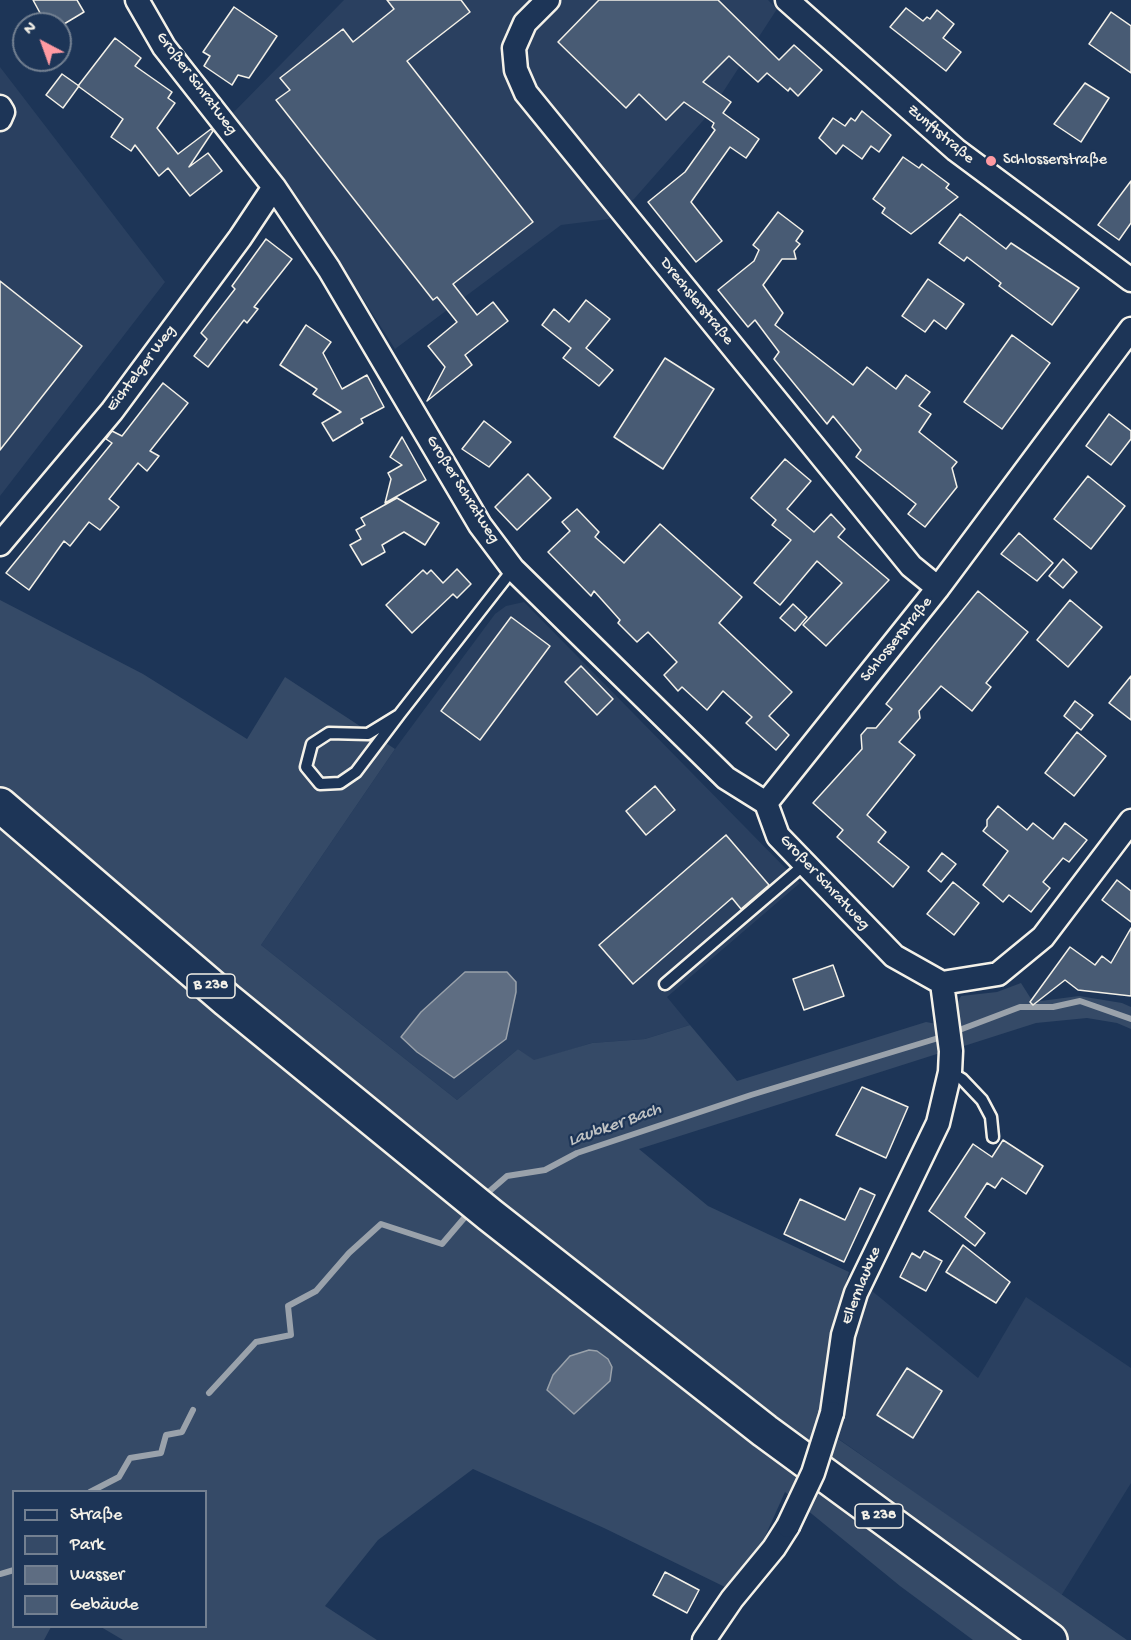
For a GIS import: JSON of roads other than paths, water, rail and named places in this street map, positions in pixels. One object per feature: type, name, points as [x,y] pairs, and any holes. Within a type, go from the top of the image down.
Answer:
[{"type":"main road","name":"B 238","points":[[0,805],[227,1000],[480,1207],[765,1431],[1050,1640]]},
{"type":"street","name":"Großer Schratweg","points":[[137,0],[164,47],[274,187],[329,269],[480,525],[513,569],[726,778],[766,803],[778,836],[894,956],[942,983]]},
{"type":"street","name":"Drechslerstraße","points":[[548,0],[525,23],[514,48],[516,70],[526,93],[911,566],[938,588]]},
{"type":"street","name":"Zunftstraße","points":[[787,0],[956,150],[1131,280]]},
{"type":"street","points":[[0,107],[3,112],[0,119]]},
{"type":"street","name":"Eichtelger Weg","points":[[0,544],[112,411],[240,238],[274,187]]},
{"type":"street","name":"Schlosserstraße","points":[[766,803],[938,588],[1131,329]]},
{"type":"street","points":[[942,983],[998,974],[1043,938],[1131,821]]},
{"type":"street","name":"Ellernlaubke","points":[[704,1640],[732,1599],[774,1548],[788,1526],[813,1473],[832,1413],[843,1335],[856,1293],[938,1123],[950,1061],[942,983]]},
{"type":"lane","points":[[399,715],[368,734],[329,733],[312,744],[306,767],[320,784],[340,783],[356,772],[513,569]]},
{"type":"lane","points":[[665,984],[805,864]]},
{"type":"lane","points":[[950,1061],[982,1100],[991,1117],[993,1137]]},
{"type":"water","points":[[465,972],[507,972],[516,982],[516,992],[506,1039],[454,1078],[417,1052],[401,1037],[421,1012]]},
{"type":"water","points":[[589,1350],[597,1351],[608,1359],[612,1367],[610,1381],[574,1414],[547,1390],[553,1375],[570,1356]]},
{"type":"waterway","name":"Laubker Bach","points":[[954,1032],[1020,1007],[1053,1007],[1080,1001],[1131,1019]]},
{"type":"waterway","name":"Laubker Bach","points":[[484,1196],[507,1176],[545,1170],[577,1153],[751,1095],[945,1036]]},
{"type":"waterway","name":"Laubker Bach","points":[[209,1393],[256,1342],[291,1335],[288,1306],[316,1291],[349,1253],[381,1224],[442,1244],[471,1210]]},
{"type":"waterway","name":"Laubker Bach","points":[[94,1490],[119,1477],[130,1458],[161,1453],[166,1435],[182,1432],[193,1410]]},
{"type":"waterway","name":"Laubker Bach","points":[[0,1574],[12,1571]]},
{"type":"place","name":"Schlosserstraße","points":[[991,161]]}]
